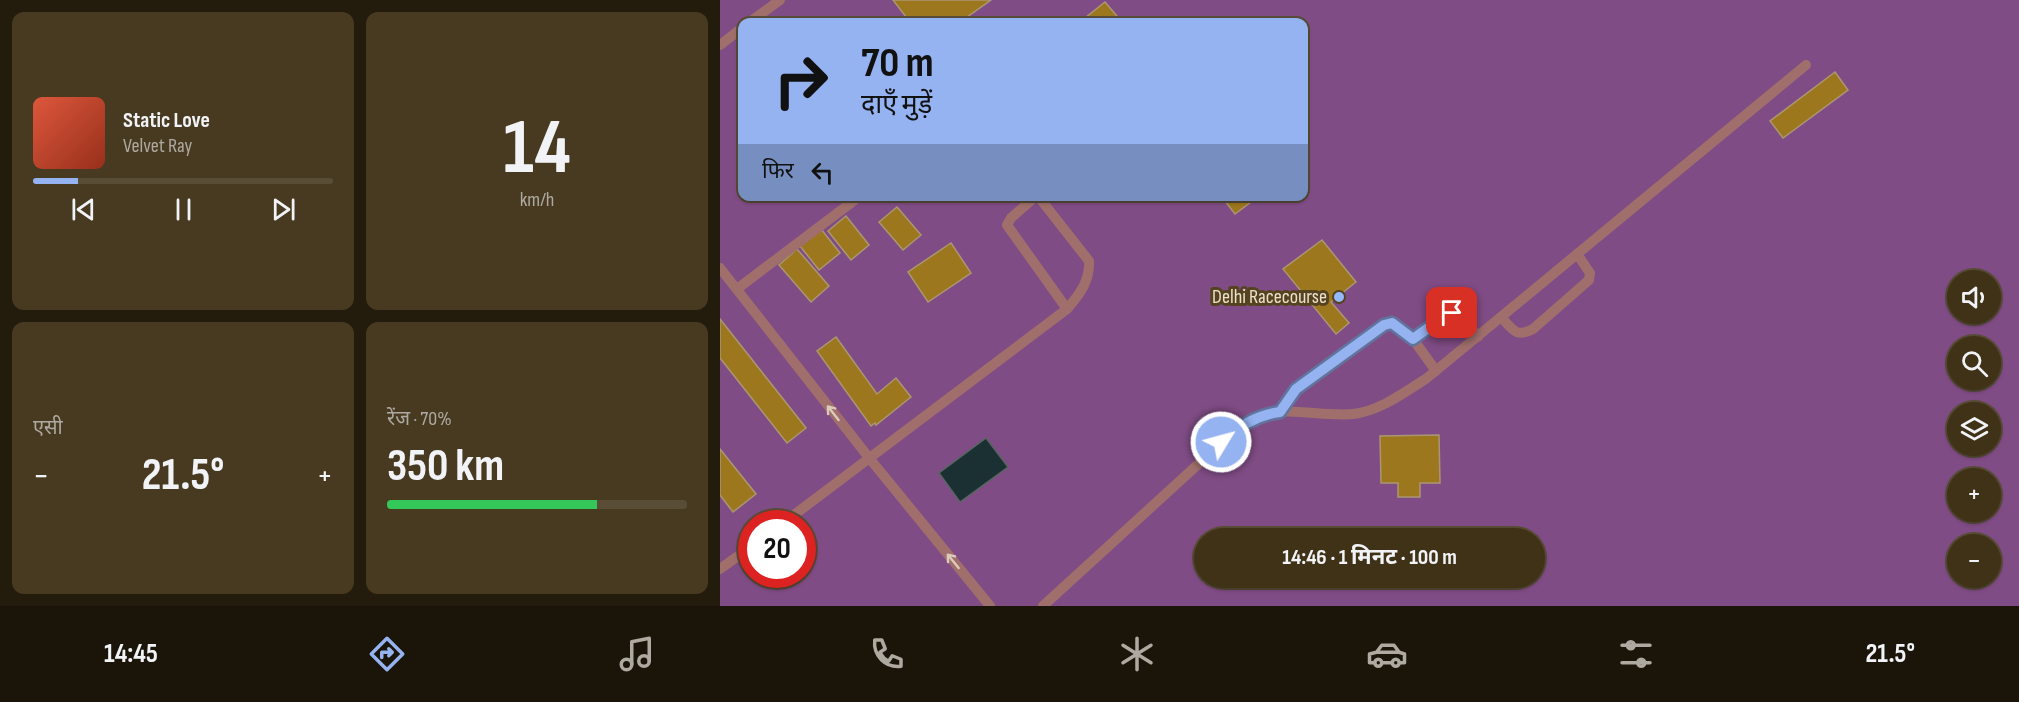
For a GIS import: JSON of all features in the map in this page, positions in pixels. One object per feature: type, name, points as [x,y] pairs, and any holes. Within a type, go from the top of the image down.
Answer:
[{"type":"lane","points":[[755,18],[780,0]]},
{"type":"lane","points":[[720,45],[738,31]]},
{"type":"lane","points":[[1043,606],[1240,426],[1266,414],[1280,412],[1355,414],[1392,401],[1436,371],[1806,65]]},
{"type":"lane","points":[[737,289],[853,201]]},
{"type":"lane","points":[[1031,201],[1011,218],[1007,225],[1067,309]]},
{"type":"lane","points":[[801,510],[1067,309],[1078,296],[1090,274],[1089,261],[1041,201]]},
{"type":"lane","points":[[1501,317],[1517,333],[1524,334],[1533,329],[1589,280],[1590,273],[1577,254]]},
{"type":"lane","points":[[720,268],[870,459],[990,606]]},
{"type":"lane","points":[[1413,339],[1452,313],[1461,316],[1478,337]]},
{"type":"lane","points":[[1280,412],[1296,389],[1384,325],[1392,323],[1413,339],[1436,371]]},
{"type":"lane","points":[[720,569],[738,556]]},
{"type":"shaded area","name":"Delhi Racecourse","points":[[720,0],[2019,0],[2019,606],[720,606]]},
{"type":"water","points":[[986,438],[1008,467],[960,502],[939,473]]},
{"type":"building","points":[[893,0],[991,0],[966,18],[907,18]]},
{"type":"building","points":[[1105,2],[1119,18],[1085,18]]},
{"type":"building","points":[[1835,72],[1848,90],[1783,138],[1770,121]]},
{"type":"building","points":[[1225,201],[1252,201],[1235,214]]},
{"type":"building","points":[[897,207],[921,235],[903,250],[879,222]]},
{"type":"building","points":[[846,216],[869,245],[851,260],[828,231]]},
{"type":"building","points":[[821,229],[840,253],[819,270],[800,246]]},
{"type":"building","points":[[1322,240],[1356,282],[1331,302],[1349,323],[1336,334],[1283,269]]},
{"type":"building","points":[[951,243],[971,273],[928,302],[908,272]]},
{"type":"building","points":[[797,249],[829,286],[811,302],[779,265]]},
{"type":"building","points":[[720,319],[806,428],[787,443],[720,358]]},
{"type":"building","points":[[836,337],[877,394],[896,378],[911,397],[876,425],[875,423],[871,426],[817,351]]},
{"type":"building","points":[[1439,435],[1440,483],[1420,483],[1420,497],[1398,497],[1398,483],[1381,483],[1380,436]]},
{"type":"building","points":[[720,449],[756,494],[733,512],[720,495]]},
{"type":"place","name":"Delhi Racecourse","points":[[1339,297]]},
{"type":"route","points":[[1221,442],[1240,426],[1266,414],[1280,412],[1296,389],[1384,325],[1392,323],[1413,339],[1452,313]]}]
